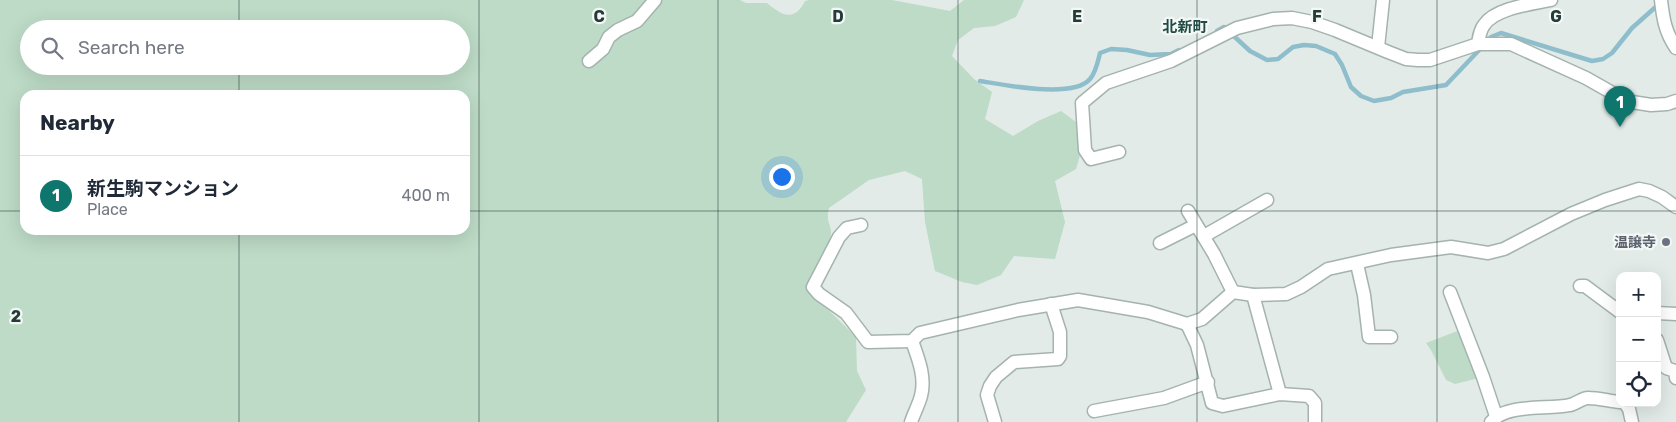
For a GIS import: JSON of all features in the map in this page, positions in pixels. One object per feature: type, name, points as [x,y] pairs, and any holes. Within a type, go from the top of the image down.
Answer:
[{"type":"street","points":[[589,61],[603,49],[609,37],[618,30],[637,21],[655,0]]},
{"type":"street","points":[[1378,47],[1383,0]]},
{"type":"street","points":[[1478,44],[1484,25],[1491,17],[1504,11],[1550,0]]},
{"type":"street","points":[[1661,0],[1663,23],[1670,40],[1676,48]]},
{"type":"street","points":[[1119,152],[1091,159],[1085,150],[1082,103],[1106,83],[1171,61],[1237,28],[1292,18],[1320,24],[1406,58],[1424,61],[1478,44],[1511,44],[1586,78],[1632,102],[1651,105],[1667,104],[1676,101]]},
{"type":"street","points":[[1232,292],[1253,295],[1286,294],[1302,287],[1328,269],[1392,255],[1436,248],[1488,253],[1504,249],[1571,214],[1639,189],[1656,194],[1676,207]]},
{"type":"street","points":[[1160,243],[1200,230],[1267,200]]},
{"type":"street","points":[[1188,211],[1232,292]]},
{"type":"street","points":[[861,225],[848,228],[839,237],[813,287],[819,294],[846,313],[868,342],[912,340],[920,332],[1018,310],[1078,300],[1148,312],[1187,324],[1202,319],[1232,292]]},
{"type":"street","points":[[1356,264],[1364,295],[1370,337],[1391,337]]},
{"type":"street","points":[[1580,286],[1585,286],[1616,309]]},
{"type":"street","points":[[1450,292],[1483,377],[1494,419],[1530,407],[1552,408],[1573,405],[1586,398],[1616,402]]},
{"type":"street","points":[[1253,295],[1280,394]]},
{"type":"street","points":[[994,422],[988,395],[990,386],[996,378],[1014,362],[1058,358],[1060,356],[1060,332],[1051,304]]},
{"type":"street","points":[[1661,313],[1676,314]]},
{"type":"street","points":[[1187,324],[1197,345],[1212,403],[1223,406],[1280,394],[1309,396],[1315,403],[1315,422]]},
{"type":"street","points":[[911,422],[921,397],[923,383],[912,340]]},
{"type":"street","points":[[1662,369],[1675,371],[1676,378]]},
{"type":"street","points":[[1094,411],[1164,398],[1208,382]]},
{"type":"street","points":[[1627,407],[1632,422]]},
{"type":"green space","points":[[0,0],[740,0],[746,3],[767,3],[777,11],[787,15],[796,12],[805,1],[810,0],[892,0],[950,11],[964,0],[1024,0],[1016,17],[995,26],[974,28],[958,40],[952,56],[974,79],[992,92],[985,119],[1013,136],[1038,121],[1061,111],[1076,122],[1080,155],[1076,169],[1055,181],[1065,222],[1055,259],[1014,256],[1001,275],[977,285],[962,282],[935,271],[925,222],[922,179],[905,171],[869,180],[829,208],[830,241],[808,290],[856,337],[857,371],[866,390],[846,422],[0,422]]},
{"type":"green space","points":[[1460,330],[1479,378],[1455,384],[1446,380],[1426,343]]},
{"type":"waterway","points":[[1487,41],[1501,33],[1592,61],[1603,59],[1612,53],[1632,28],[1659,4]]},
{"type":"waterway","points":[[1217,31],[1224,27],[1250,51],[1267,60],[1278,59],[1293,47],[1304,45],[1316,46],[1335,54],[1351,87],[1361,96],[1374,101],[1391,98],[1403,92],[1446,85],[1482,47]]},
{"type":"waterway","points":[[980,81],[1038,89],[1069,88],[1081,85],[1090,79],[1100,53],[1111,49],[1150,55],[1171,54],[1179,50]]},
{"type":"place","name":"新生駒マンション","points":[[1620,127]]},
{"type":"place","name":"温譲寺","points":[[1666,242]]},
{"type":"district","name":"北新町","points":[[1185,27]]}]
